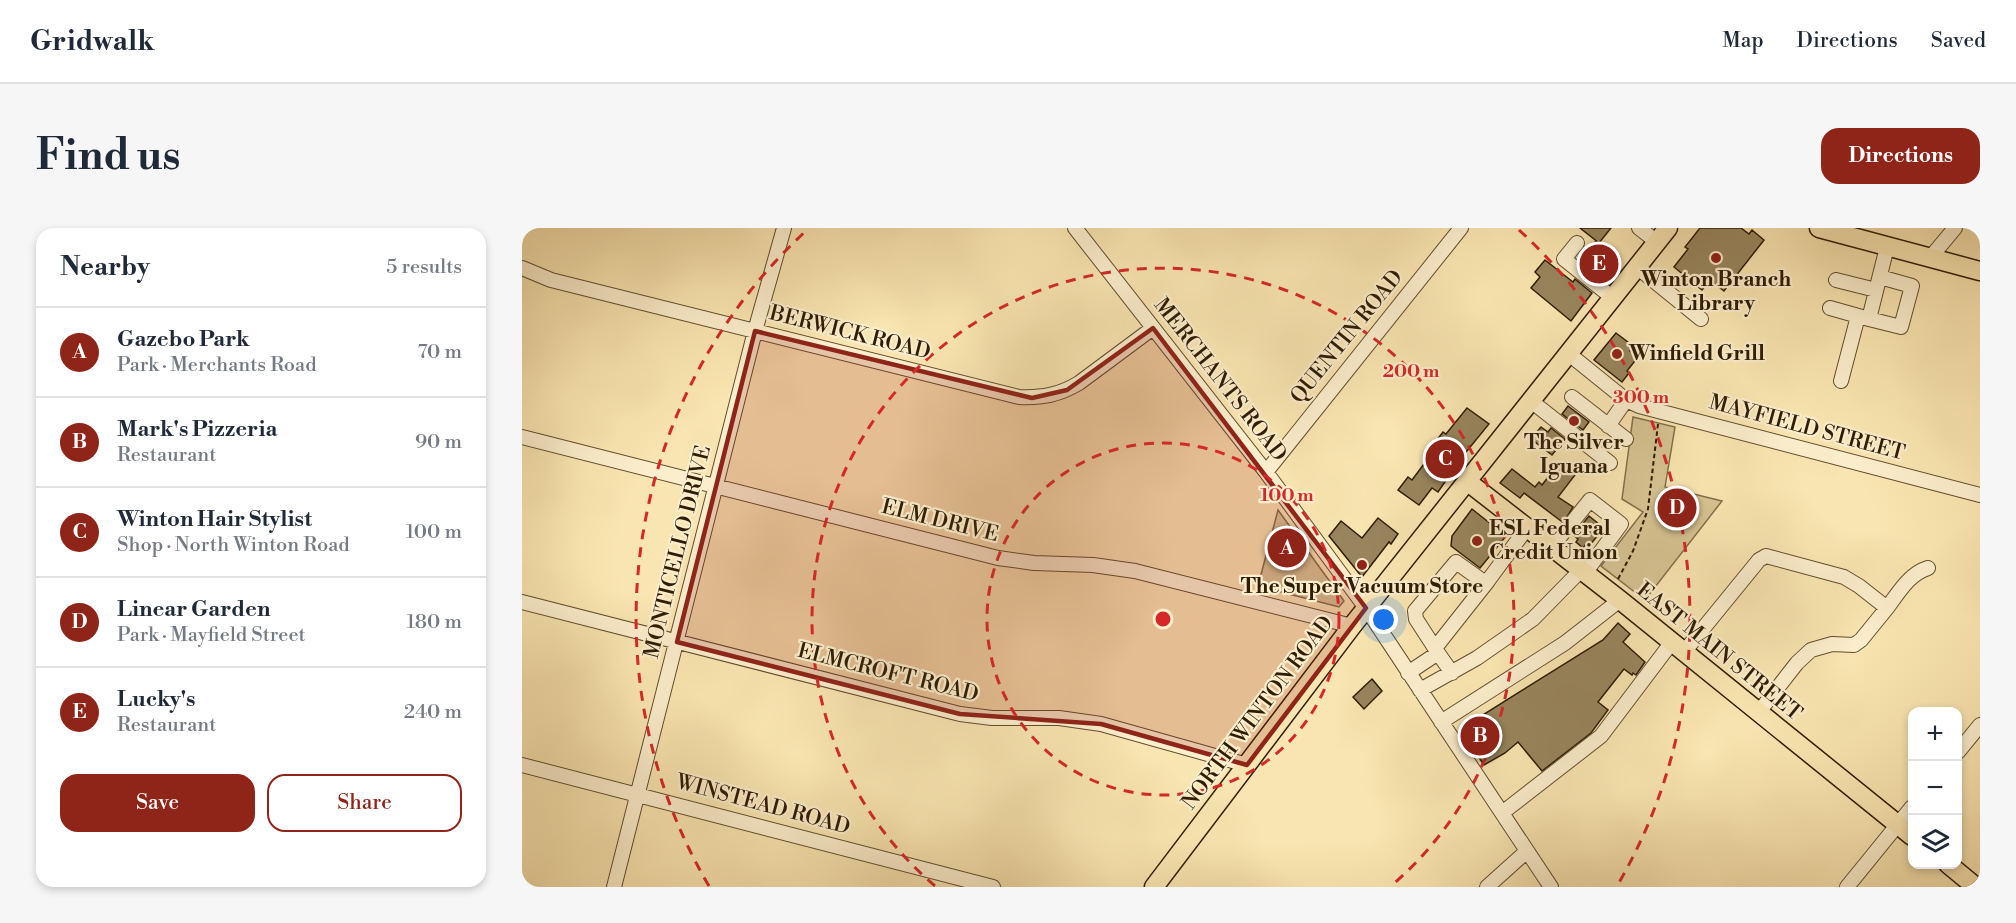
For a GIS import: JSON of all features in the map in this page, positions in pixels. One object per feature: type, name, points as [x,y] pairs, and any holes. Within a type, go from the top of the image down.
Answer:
[{"type":"main road","points":[[1820,228],[1980,271]]},
{"type":"main road","name":"NORTH WINTON ROAD","points":[[1154,887],[1366,608],[1662,235]]},
{"type":"main road","name":"EAST MAIN STREET","points":[[1468,482],[1620,600],[1908,833]]},
{"type":"main road","points":[[1954,869],[1976,887]]},
{"type":"street","name":"MONTICELLO DRIVE","points":[[614,887],[755,331],[784,228]]},
{"type":"street","name":"MERCHANTS ROAD","points":[[1075,228],[1266,472],[1366,608],[1551,887]]},
{"type":"street","name":"QUENTIN ROAD","points":[[1266,472],[1461,228]]},
{"type":"street","points":[[1639,228],[1662,235]]},
{"type":"street","points":[[1930,258],[1955,228]]},
{"type":"street","points":[[1577,243],[1564,259],[1613,298]]},
{"type":"street","points":[[1841,381],[1863,317],[1878,284],[1887,247]]},
{"type":"street","points":[[1637,267],[1701,319]]},
{"type":"street","name":"BERWICK ROAD","points":[[522,268],[551,280],[1005,394],[1032,398],[1056,395],[1073,387],[1153,328]]},
{"type":"street","points":[[1830,308],[1901,327],[1912,286],[1836,280]]},
{"type":"street","name":"MAYFIELD STREET","points":[[1569,354],[1626,400],[1661,412],[1980,495]]},
{"type":"street","points":[[1572,397],[1626,440]]},
{"type":"street","points":[[1608,426],[1626,400]]},
{"type":"street","points":[[1531,401],[1610,463]]},
{"type":"street","name":"ELM DRIVE","points":[[522,436],[998,558],[1135,571],[1352,626]]},
{"type":"street","points":[[1420,690],[1477,658],[1533,619],[1583,571],[1621,524],[1590,500],[1552,547]]},
{"type":"street","points":[[1408,673],[1436,650],[1527,528]]},
{"type":"street","points":[[1502,813],[1601,736],[1678,647],[1759,560],[1766,556],[1844,578],[1859,586],[1887,608]]},
{"type":"street","points":[[1452,673],[1416,619],[1415,611],[1456,562],[1484,582],[1488,581]]},
{"type":"street","points":[[1758,713],[1797,663],[1811,650],[1832,644],[1854,645],[1861,640],[1901,588],[1916,573],[1928,568]]},
{"type":"street","points":[[1441,722],[1565,643],[1620,600]]},
{"type":"street","name":"ELMCROFT ROAD","points":[[522,602],[960,714],[992,718],[1083,720],[1247,765]]},
{"type":"street","points":[[1962,747],[1980,724]]},
{"type":"street","name":"WINSTEAD ROAD","points":[[522,765],[993,887]]},
{"type":"street","points":[[1847,887],[1908,812]]},
{"type":"street","points":[[1487,887],[1527,851]]},
{"type":"path","points":[[1618,579],[1640,534],[1648,508],[1659,419]]},
{"type":"highlighted area","points":[[1153,328],[1366,608],[1247,765],[1101,724],[960,714],[677,642],[755,331],[1032,398],[1067,390]]},
{"type":"shaded area","points":[[1633,417],[1675,427],[1665,487],[1722,501],[1645,600],[1601,566],[1643,512],[1622,499]]},
{"type":"shaded area","points":[[1278,510],[1344,601],[1339,607],[1258,586]]},
{"type":"building","points":[[1580,228],[1611,228],[1599,243]]},
{"type":"building","name":"Winton Branch Library","points":[[1700,228],[1741,228],[1749,234],[1752,230],[1764,240],[1724,291],[1710,280],[1702,290],[1674,267],[1688,249],[1685,247]]},
{"type":"building","points":[[1595,242],[1618,260],[1603,279],[1581,261]]},
{"type":"building","points":[[1545,260],[1573,282],[1575,279],[1592,293],[1571,321],[1531,288],[1540,277],[1535,272]]},
{"type":"building","name":"Winfield Grill","points":[[1616,333],[1633,346],[1630,351],[1638,357],[1622,382],[1594,360]]},
{"type":"building","name":"The Silver Iguana","points":[[1568,406],[1589,422],[1583,430],[1562,414]]},
{"type":"building","points":[[1467,408],[1489,424],[1438,492],[1432,488],[1419,505],[1398,490],[1408,477],[1412,480],[1430,456],[1427,453],[1443,432],[1446,434]]},
{"type":"building","points":[[1541,427],[1548,432],[1551,428],[1565,439],[1552,455],[1531,439]]},
{"type":"building","points":[[1559,463],[1575,475],[1558,497],[1573,507],[1565,520],[1561,521],[1524,493],[1520,498],[1500,483],[1512,469],[1535,487],[1539,482],[1542,485]]},
{"type":"building","name":"ESL Federal Credit Union","points":[[1472,509],[1506,536],[1480,568],[1451,546],[1452,536]]},
{"type":"building","points":[[1589,516],[1604,528],[1589,546],[1586,544],[1583,548],[1576,542],[1578,539],[1573,535],[1575,529],[1581,526]]},
{"type":"building","points":[[1378,518],[1398,534],[1362,577],[1329,536],[1341,521],[1362,538]]},
{"type":"building","points":[[1618,623],[1630,634],[1623,642],[1645,662],[1636,675],[1624,669],[1598,702],[1608,710],[1591,733],[1542,771],[1518,742],[1505,753],[1484,765],[1462,732],[1481,716],[1603,640]]},
{"type":"building","points":[[1372,679],[1382,691],[1364,709],[1353,697]]},
{"type":"place","name":"Winton Branch Library","points":[[1716,258]]},
{"type":"place","name":"Lucky's","points":[[1599,264]]},
{"type":"place","name":"Winfield Grill","points":[[1617,354]]},
{"type":"place","name":"The Silver Iguana","points":[[1574,421]]},
{"type":"place","name":"Winton Hair Stylist","points":[[1445,459]]},
{"type":"place","name":"Linear Garden","points":[[1677,508]]},
{"type":"place","name":"ESL Federal Credit Union","points":[[1477,541]]},
{"type":"place","name":"Gazebo Park","points":[[1287,548]]},
{"type":"place","name":"The Super Vacuum Store","points":[[1362,565]]},
{"type":"place","name":"Mark's Pizzeria","points":[[1480,736]]}]
